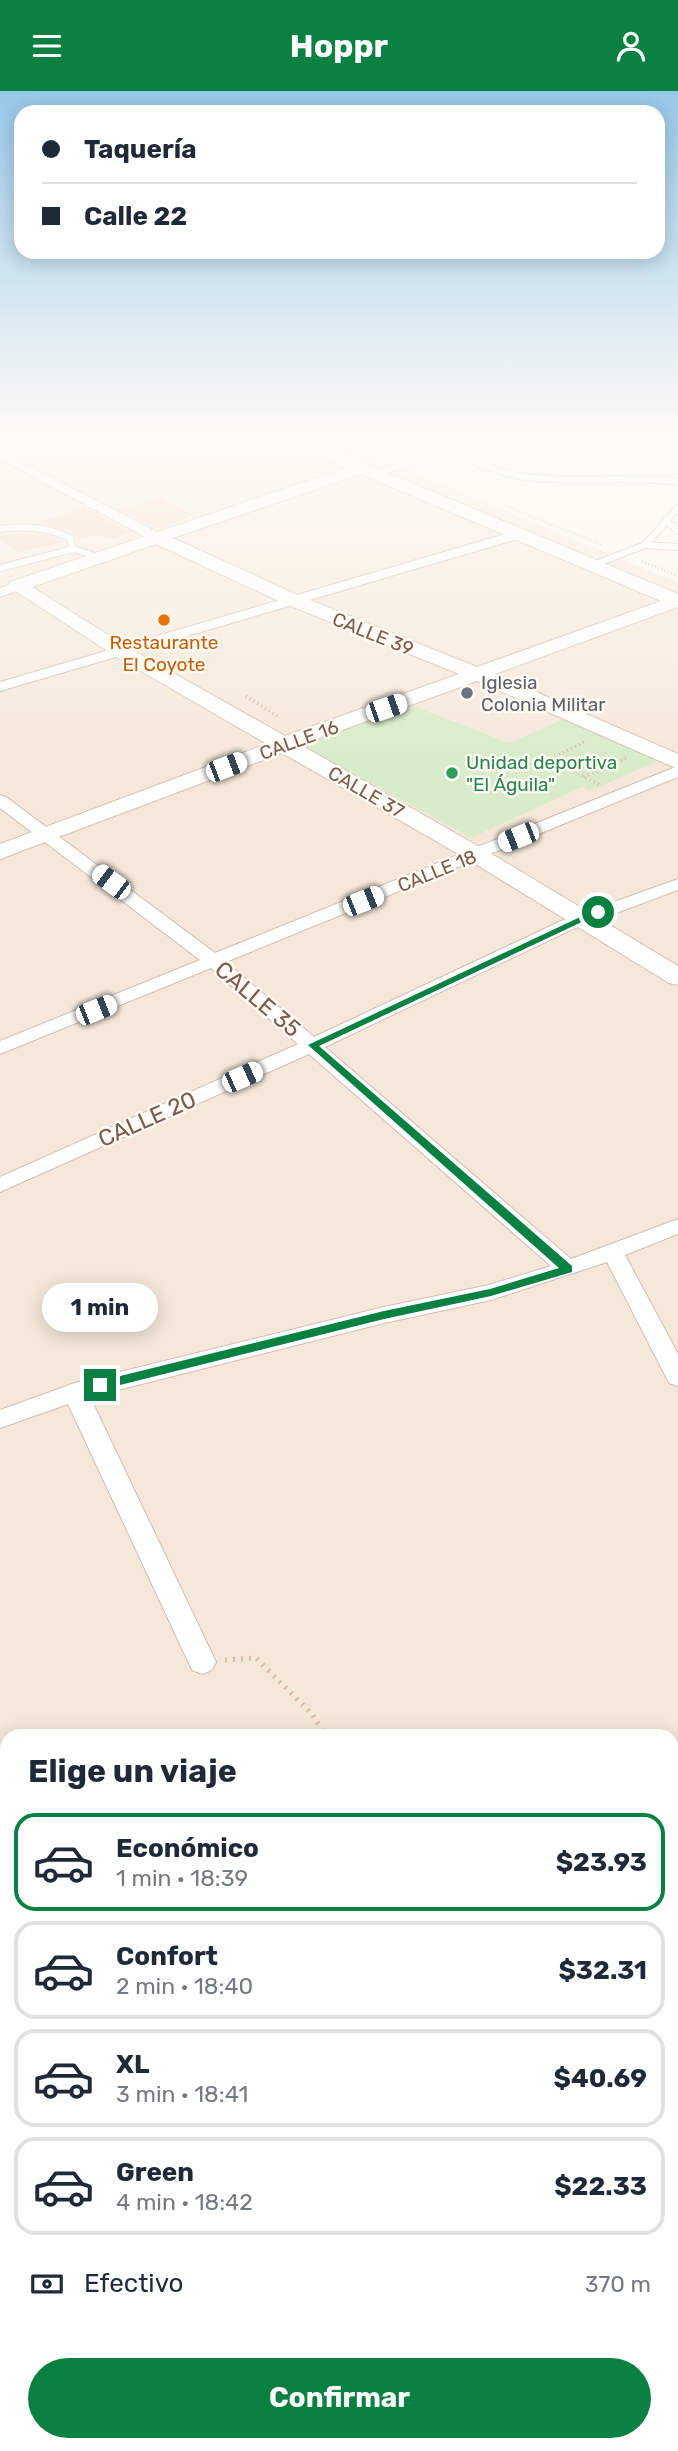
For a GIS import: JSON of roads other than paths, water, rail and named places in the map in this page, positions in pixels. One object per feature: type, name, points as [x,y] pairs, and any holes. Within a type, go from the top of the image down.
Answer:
[{"type":"main road","points":[[9,589],[147,543]]},
{"type":"main road","name":"CALLE 39","points":[[169,543],[289,601],[478,675],[678,762]]},
{"type":"main road","points":[[541,543],[678,601]]},
{"type":"main road","name":"CALLE 37","points":[[9,589],[477,855],[678,977]]},
{"type":"main road","name":"CALLE 16","points":[[0,852],[678,601]]},
{"type":"street","points":[[0,687],[488,543]]},
{"type":"street","name":"CALLE 18","points":[[0,1048],[678,771]]},
{"type":"street","name":"CALLE 35","points":[[0,800],[215,962],[568,1269]]},
{"type":"street","name":"CALLE 20","points":[[1,1183],[313,1045],[581,920],[678,884]]},
{"type":"street","points":[[0,1419],[75,1392],[384,1315],[491,1292],[568,1269],[678,1226]]},
{"type":"street","points":[[612,1251],[678,1377]]},
{"type":"street","points":[[75,1392],[202,1662]]},
{"type":"lane","points":[[71,543],[73,549]]},
{"type":"lane","points":[[593,565],[645,545],[678,547]]},
{"type":"lane","points":[[0,568],[73,549],[96,560]]},
{"type":"lane","points":[[60,553],[96,560]]},
{"type":"place","name":"Restaurante El Coyote","points":[[164,620]]},
{"type":"place","name":"Iglesia Colonia Militar","points":[[467,693]]},
{"type":"place","name":"Unidad deportiva \"El Águila\"","points":[[452,773]]}]
